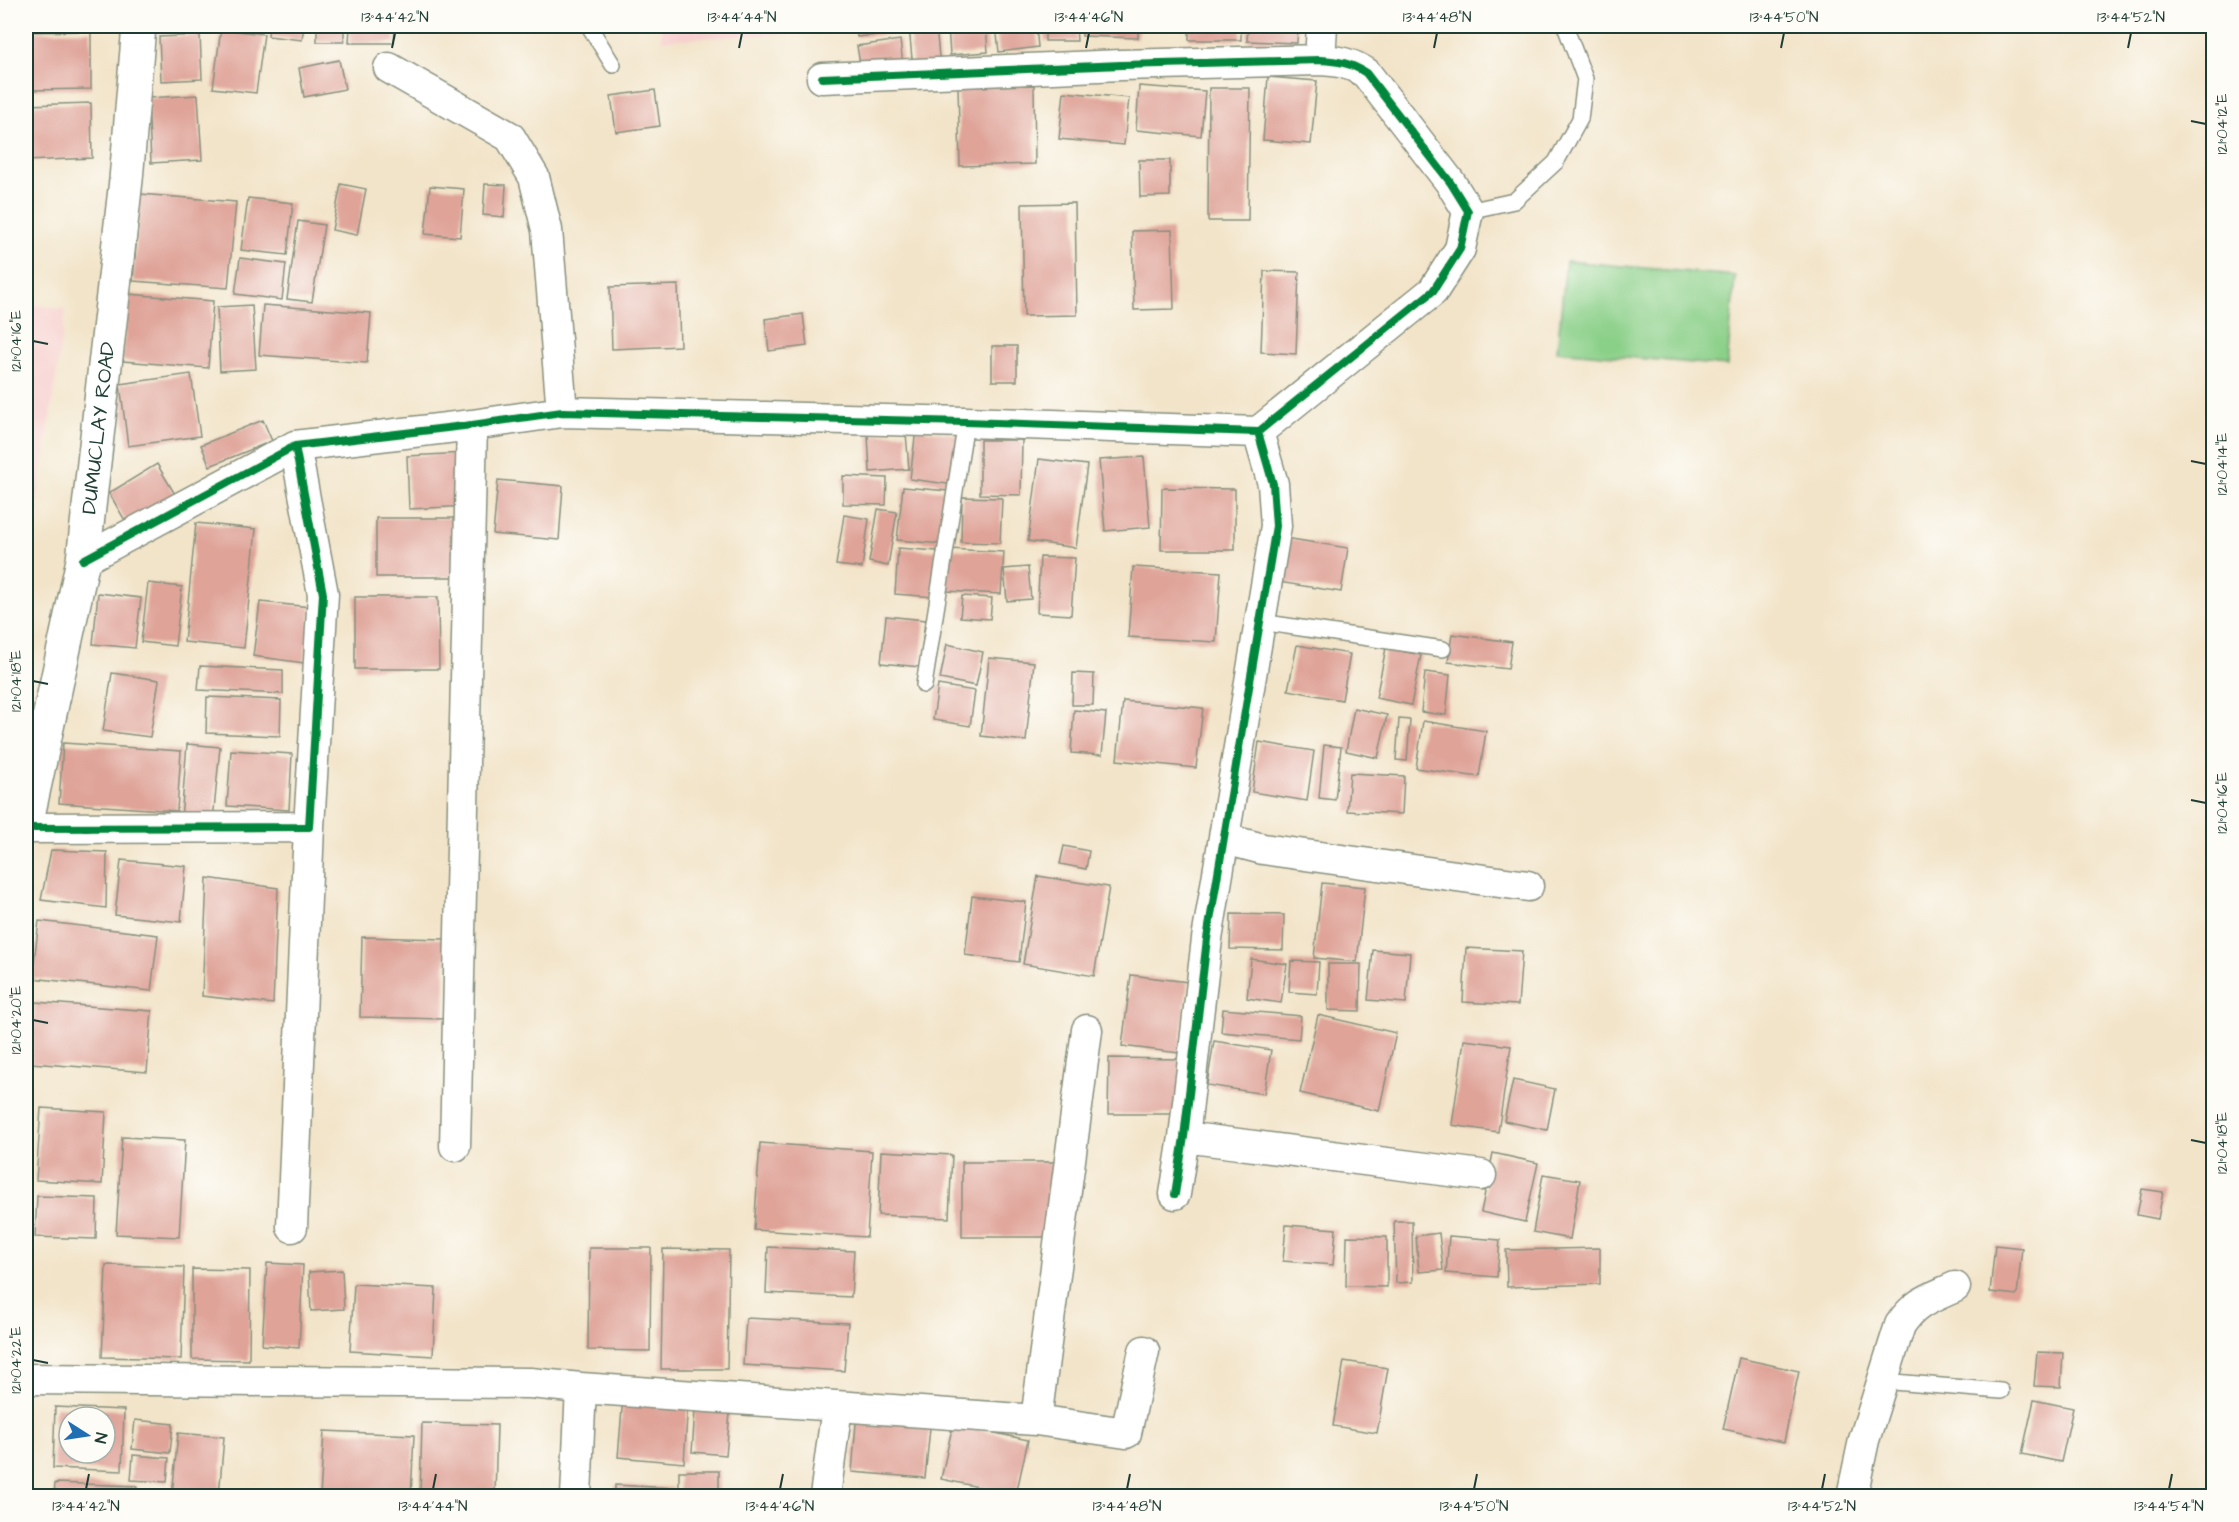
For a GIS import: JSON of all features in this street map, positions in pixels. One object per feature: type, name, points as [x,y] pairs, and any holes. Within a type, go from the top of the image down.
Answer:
[{"type":"street","name":"DUMUCLAY ROAD","points":[[26,826],[83,560],[126,180],[139,26]]},
{"type":"street","points":[[1320,60],[1322,26]]},
{"type":"street","points":[[83,560],[296,446],[472,426],[562,412],[1258,432],[1433,291],[1460,249],[1468,211],[1450,183],[1366,73],[1342,61],[1121,65],[822,78]]},
{"type":"street","points":[[389,68],[510,137],[534,177],[547,230],[562,412]]},
{"type":"street","points":[[455,1146],[472,426]]},
{"type":"street","points":[[1174,1194],[1184,1137],[1207,939],[1276,526],[1273,484],[1258,432]]},
{"type":"street","points":[[292,1227],[309,827],[323,594],[296,446]]},
{"type":"street","points":[[26,826],[309,827]]},
{"type":"street","points":[[1225,839],[1263,849],[1527,886]]},
{"type":"street","points":[[1036,1420],[1087,1030]]},
{"type":"street","points":[[1184,1137],[1481,1175]]},
{"type":"street","points":[[1852,1497],[1864,1440],[1900,1325],[1909,1311],[1919,1303],[1955,1287]]},
{"type":"street","points":[[26,1379],[530,1383],[1036,1420],[1126,1433],[1144,1352]]},
{"type":"street","points":[[576,1497],[581,1388]]},
{"type":"street","points":[[825,1497],[837,1407]]},
{"type":"lane","points":[[589,26],[613,65]]},
{"type":"lane","points":[[1468,211],[1514,201],[1556,162],[1580,119],[1585,79],[1565,26]]},
{"type":"lane","points":[[924,685],[966,422]]},
{"type":"lane","points":[[1261,622],[1443,650]]},
{"type":"lane","points":[[1881,1381],[2001,1391]]},
{"type":"shaded area","points":[[661,26],[826,26],[827,32],[662,40]]},
{"type":"shaded area","points":[[26,303],[66,310],[26,577]]},
{"type":"green space","points":[[1566,261],[1735,276],[1727,366],[1557,351]]},
{"type":"building","points":[[156,26],[196,26],[197,32],[156,33]]},
{"type":"building","points":[[269,26],[304,26],[302,40],[268,36]]},
{"type":"building","points":[[317,26],[344,26],[344,42],[317,42]]},
{"type":"building","points":[[350,26],[395,26],[394,43],[349,43]]},
{"type":"building","points":[[856,26],[904,26],[905,32],[857,37]]},
{"type":"building","points":[[909,26],[936,26],[940,67],[913,70]]},
{"type":"building","points":[[948,26],[986,26],[988,52],[950,55]]},
{"type":"building","points":[[996,26],[1036,26],[1038,47],[999,52]]},
{"type":"building","points":[[1045,26],[1076,26],[1077,41],[1045,41]]},
{"type":"building","points":[[1082,26],[1138,26],[1138,38],[1082,36]]},
{"type":"building","points":[[1189,26],[1241,26],[1241,40],[1189,40]]},
{"type":"building","points":[[1248,26],[1298,26],[1297,43],[1247,41]]},
{"type":"building","points":[[221,29],[264,34],[256,93],[213,88]]},
{"type":"building","points":[[91,31],[91,89],[29,90],[27,32]]},
{"type":"building","points":[[200,35],[202,79],[161,81],[159,37]]},
{"type":"building","points":[[900,40],[903,65],[861,70],[857,46]]},
{"type":"building","points":[[339,60],[345,89],[304,97],[299,68]]},
{"type":"building","points":[[1268,77],[1317,81],[1311,144],[1263,140]]},
{"type":"building","points":[[1034,85],[1035,164],[960,166],[958,86]]},
{"type":"building","points":[[1139,86],[1205,91],[1201,136],[1136,130]]},
{"type":"building","points":[[1209,88],[1250,88],[1248,221],[1208,221]]},
{"type":"building","points":[[655,90],[660,126],[616,132],[611,96]]},
{"type":"building","points":[[1064,92],[1129,98],[1124,145],[1059,139]]},
{"type":"building","points":[[198,95],[202,160],[151,163],[148,98]]},
{"type":"building","points":[[91,103],[92,158],[26,161],[26,105]]},
{"type":"building","points":[[1139,160],[1170,160],[1170,196],[1140,197]]},
{"type":"building","points":[[341,184],[366,189],[357,235],[332,230]]},
{"type":"building","points":[[485,184],[506,185],[504,217],[483,215]]},
{"type":"building","points":[[430,186],[464,189],[460,237],[425,234]]},
{"type":"building","points":[[140,194],[236,202],[228,288],[133,281]]},
{"type":"building","points":[[248,198],[293,203],[287,255],[241,250]]},
{"type":"building","points":[[1075,203],[1077,315],[1024,316],[1022,204]]},
{"type":"building","points":[[298,221],[324,225],[312,302],[287,299]]},
{"type":"building","points":[[1172,230],[1174,309],[1134,310],[1132,231]]},
{"type":"building","points":[[240,258],[286,264],[282,300],[235,294]]},
{"type":"building","points":[[1264,271],[1299,272],[1296,354],[1261,352]]},
{"type":"building","points":[[678,285],[680,346],[612,349],[610,287]]},
{"type":"building","points":[[128,294],[213,301],[208,368],[123,361]]},
{"type":"building","points":[[252,305],[256,369],[220,371],[217,307]]},
{"type":"building","points":[[263,305],[371,313],[367,363],[259,355]]},
{"type":"building","points":[[803,314],[807,346],[769,351],[765,319]]},
{"type":"building","points":[[992,346],[1017,346],[1017,381],[992,381]]},
{"type":"building","points":[[191,374],[200,436],[128,446],[120,384]]},
{"type":"building","points":[[263,420],[272,441],[210,466],[201,445]]},
{"type":"building","points":[[916,429],[960,435],[955,485],[910,479]]},
{"type":"building","points":[[906,433],[909,469],[870,472],[868,435]]},
{"type":"building","points":[[980,440],[1022,440],[1021,495],[980,494]]},
{"type":"building","points":[[466,453],[468,506],[409,509],[407,456]]},
{"type":"building","points":[[1144,457],[1150,527],[1105,531],[1099,460]]},
{"type":"building","points":[[1039,459],[1087,465],[1076,548],[1028,541]]},
{"type":"building","points":[[157,464],[179,501],[130,529],[109,493]]},
{"type":"building","points":[[843,476],[887,478],[886,505],[843,504]]},
{"type":"building","points":[[498,480],[563,486],[559,540],[493,534]]},
{"type":"building","points":[[903,487],[948,491],[942,544],[897,540]]},
{"type":"building","points":[[1162,488],[1235,489],[1235,550],[1161,550]]},
{"type":"building","points":[[962,497],[1002,498],[1000,543],[961,542]]},
{"type":"building","points":[[878,509],[897,512],[888,566],[869,562]]},
{"type":"building","points":[[844,515],[869,519],[862,568],[836,565]]},
{"type":"building","points":[[376,518],[462,518],[462,577],[376,577]]},
{"type":"building","points":[[196,523],[256,529],[244,648],[184,642]]},
{"type":"building","points":[[1285,538],[1348,548],[1341,592],[1278,582]]},
{"type":"building","points":[[898,548],[937,551],[934,597],[895,594]]},
{"type":"building","points":[[949,549],[1004,552],[1001,594],[946,591]]},
{"type":"building","points":[[1040,557],[1075,558],[1071,615],[1037,613]]},
{"type":"building","points":[[1028,567],[1031,599],[1007,601],[1004,569]]},
{"type":"building","points":[[1133,567],[1221,572],[1216,642],[1128,637]]},
{"type":"building","points":[[148,583],[182,587],[175,646],[141,642]]},
{"type":"building","points":[[98,593],[141,598],[135,648],[93,644]]},
{"type":"building","points":[[962,596],[992,598],[990,619],[960,617]]},
{"type":"building","points":[[355,597],[438,597],[439,669],[355,669]]},
{"type":"building","points":[[260,602],[311,607],[304,663],[253,656]]},
{"type":"building","points":[[886,616],[925,620],[920,667],[881,663]]},
{"type":"building","points":[[1452,634],[1512,642],[1508,669],[1448,662]]},
{"type":"building","points":[[947,644],[983,652],[976,686],[940,679]]},
{"type":"building","points":[[1297,645],[1350,654],[1342,700],[1288,690]]},
{"type":"building","points":[[1386,648],[1421,655],[1411,705],[1376,698]]},
{"type":"building","points":[[989,658],[1034,662],[1026,741],[981,736]]},
{"type":"building","points":[[200,666],[283,670],[283,694],[198,690]]},
{"type":"building","points":[[1425,672],[1450,675],[1446,715],[1421,712]]},
{"type":"building","points":[[112,673],[159,680],[150,737],[103,731]]},
{"type":"building","points":[[1073,673],[1094,674],[1093,705],[1072,705]]},
{"type":"building","points":[[938,685],[975,691],[970,726],[933,720]]},
{"type":"building","points":[[207,697],[281,700],[280,736],[206,733]]},
{"type":"building","points":[[1123,701],[1203,708],[1196,768],[1117,760]]},
{"type":"building","points":[[1354,708],[1387,715],[1378,758],[1346,751]]},
{"type":"building","points":[[1074,710],[1106,713],[1102,755],[1071,753]]},
{"type":"building","points":[[1399,719],[1410,720],[1407,761],[1396,760]]},
{"type":"building","points":[[1423,721],[1486,731],[1479,777],[1416,768]]},
{"type":"building","points":[[1259,742],[1314,751],[1307,801],[1252,792]]},
{"type":"building","points":[[63,743],[181,751],[177,811],[59,803]]},
{"type":"building","points":[[187,744],[220,747],[213,821],[181,819]]},
{"type":"building","points":[[1324,745],[1341,747],[1335,800],[1319,798]]},
{"type":"building","points":[[231,750],[292,754],[289,810],[227,806]]},
{"type":"building","points":[[1350,773],[1404,776],[1402,814],[1347,811]]},
{"type":"building","points":[[1064,846],[1089,851],[1086,869],[1060,864]]},
{"type":"building","points":[[51,850],[107,852],[106,908],[41,900]]},
{"type":"building","points":[[121,860],[186,866],[181,922],[115,915]]},
{"type":"building","points":[[1038,876],[1109,887],[1094,976],[1023,964]]},
{"type":"building","points":[[207,878],[278,888],[273,1004],[202,996]]},
{"type":"building","points":[[1322,883],[1365,887],[1357,962],[1314,958]]},
{"type":"building","points":[[972,896],[1026,902],[1019,962],[965,955]]},
{"type":"building","points":[[1231,914],[1284,915],[1283,950],[1230,949]]},
{"type":"building","points":[[39,921],[158,935],[151,991],[32,978]]},
{"type":"building","points":[[362,937],[446,939],[444,1019],[360,1017]]},
{"type":"building","points":[[1466,948],[1522,951],[1518,1005],[1463,1002]]},
{"type":"building","points":[[1373,950],[1410,953],[1406,1003],[1368,1000]]},
{"type":"building","points":[[1251,959],[1287,964],[1281,1003],[1247,998]]},
{"type":"building","points":[[1291,961],[1319,962],[1317,994],[1289,992]]},
{"type":"building","points":[[1328,964],[1361,964],[1360,1011],[1328,1010]]},
{"type":"building","points":[[1131,975],[1188,982],[1179,1053],[1122,1046]]},
{"type":"building","points":[[35,1002],[152,1011],[147,1072],[31,1063]]},
{"type":"building","points":[[1223,1009],[1301,1016],[1299,1039],[1221,1032]]},
{"type":"building","points":[[1318,1015],[1396,1033],[1379,1111],[1300,1093]]},
{"type":"building","points":[[1464,1040],[1511,1046],[1498,1132],[1452,1125]]},
{"type":"building","points":[[1214,1041],[1271,1050],[1264,1094],[1207,1085]]},
{"type":"building","points":[[1109,1058],[1180,1059],[1180,1114],[1108,1114]]},
{"type":"building","points":[[1513,1080],[1555,1089],[1547,1130],[1504,1121]]},
{"type":"building","points":[[41,1108],[106,1112],[102,1184],[36,1180]]},
{"type":"building","points":[[122,1137],[185,1140],[179,1237],[116,1234]]},
{"type":"building","points":[[760,1143],[872,1151],[867,1237],[754,1230]]},
{"type":"building","points":[[881,1151],[952,1155],[949,1218],[878,1215]]},
{"type":"building","points":[[1493,1153],[1538,1163],[1525,1222],[1481,1212]]},
{"type":"building","points":[[962,1162],[1059,1162],[1059,1237],[962,1237]]},
{"type":"building","points":[[1543,1174],[1580,1180],[1570,1239],[1533,1232]]},
{"type":"building","points":[[2142,1189],[2163,1192],[2158,1219],[2137,1215]]},
{"type":"building","points":[[37,1196],[97,1198],[96,1239],[35,1237]]},
{"type":"building","points":[[1394,1221],[1412,1221],[1413,1282],[1396,1283]]},
{"type":"building","points":[[1286,1225],[1336,1229],[1333,1265],[1283,1261]]},
{"type":"building","points":[[1439,1233],[1443,1270],[1419,1272],[1416,1236]]},
{"type":"building","points":[[1347,1236],[1387,1237],[1387,1287],[1346,1286]]},
{"type":"building","points":[[1449,1236],[1500,1240],[1497,1277],[1446,1273]]},
{"type":"building","points":[[1995,1245],[2022,1248],[2017,1295],[1990,1292]]},
{"type":"building","points":[[768,1247],[854,1251],[851,1297],[766,1293]]},
{"type":"building","points":[[589,1248],[651,1248],[650,1351],[588,1350]]},
{"type":"building","points":[[1600,1248],[1600,1284],[1507,1287],[1506,1250]]},
{"type":"building","points":[[663,1249],[729,1250],[727,1369],[661,1369]]},
{"type":"building","points":[[267,1263],[303,1265],[299,1348],[262,1345]]},
{"type":"building","points":[[106,1265],[184,1267],[181,1359],[102,1357]]},
{"type":"building","points":[[192,1269],[250,1270],[249,1360],[192,1359]]},
{"type":"building","points":[[342,1270],[344,1309],[311,1311],[309,1272]]},
{"type":"building","points":[[354,1284],[436,1288],[433,1356],[350,1351]]},
{"type":"building","points":[[746,1318],[848,1323],[844,1371],[743,1365]]},
{"type":"building","points":[[2037,1352],[2063,1353],[2061,1387],[2034,1386]]},
{"type":"building","points":[[1739,1358],[1799,1371],[1784,1442],[1723,1429]]},
{"type":"building","points":[[1344,1361],[1388,1368],[1377,1433],[1333,1426]]},
{"type":"building","points":[[623,1397],[688,1402],[684,1463],[618,1457]]},
{"type":"building","points":[[2034,1400],[2073,1408],[2061,1462],[2022,1454]]},
{"type":"building","points":[[55,1407],[57,1407],[57,1465],[117,1465],[117,1410],[124,1410],[122,1471],[53,1468]]},
{"type":"building","points":[[695,1410],[730,1413],[726,1455],[692,1452]]},
{"type":"building","points":[[857,1411],[931,1418],[925,1478],[852,1472]]},
{"type":"building","points":[[135,1420],[173,1424],[170,1453],[132,1449]]},
{"type":"building","points":[[422,1423],[497,1425],[495,1496],[420,1496]]},
{"type":"building","points":[[953,1424],[1028,1440],[1016,1495],[941,1479]]},
{"type":"building","points":[[324,1431],[414,1435],[411,1496],[320,1496]]},
{"type":"building","points":[[178,1433],[224,1437],[219,1496],[172,1496]]},
{"type":"building","points":[[133,1455],[169,1458],[167,1482],[131,1480]]},
{"type":"building","points":[[679,1471],[719,1471],[719,1496],[679,1496]]},
{"type":"building","points":[[55,1483],[137,1486],[136,1496],[54,1496]]},
{"type":"building","points":[[615,1485],[673,1488],[673,1496],[615,1496]]},
{"type":"cycle path","points":[[822,78],[1121,65],[1320,60],[1344,63],[1366,73],[1450,182],[1468,211],[1460,249],[1433,291],[1258,432]]},
{"type":"cycle path","points":[[295,446],[562,412],[1258,432],[1273,484],[1276,526],[1207,939],[1184,1137],[1175,1194]]},
{"type":"cycle path","points":[[26,828],[309,827],[323,594],[295,446],[83,560]]}]
